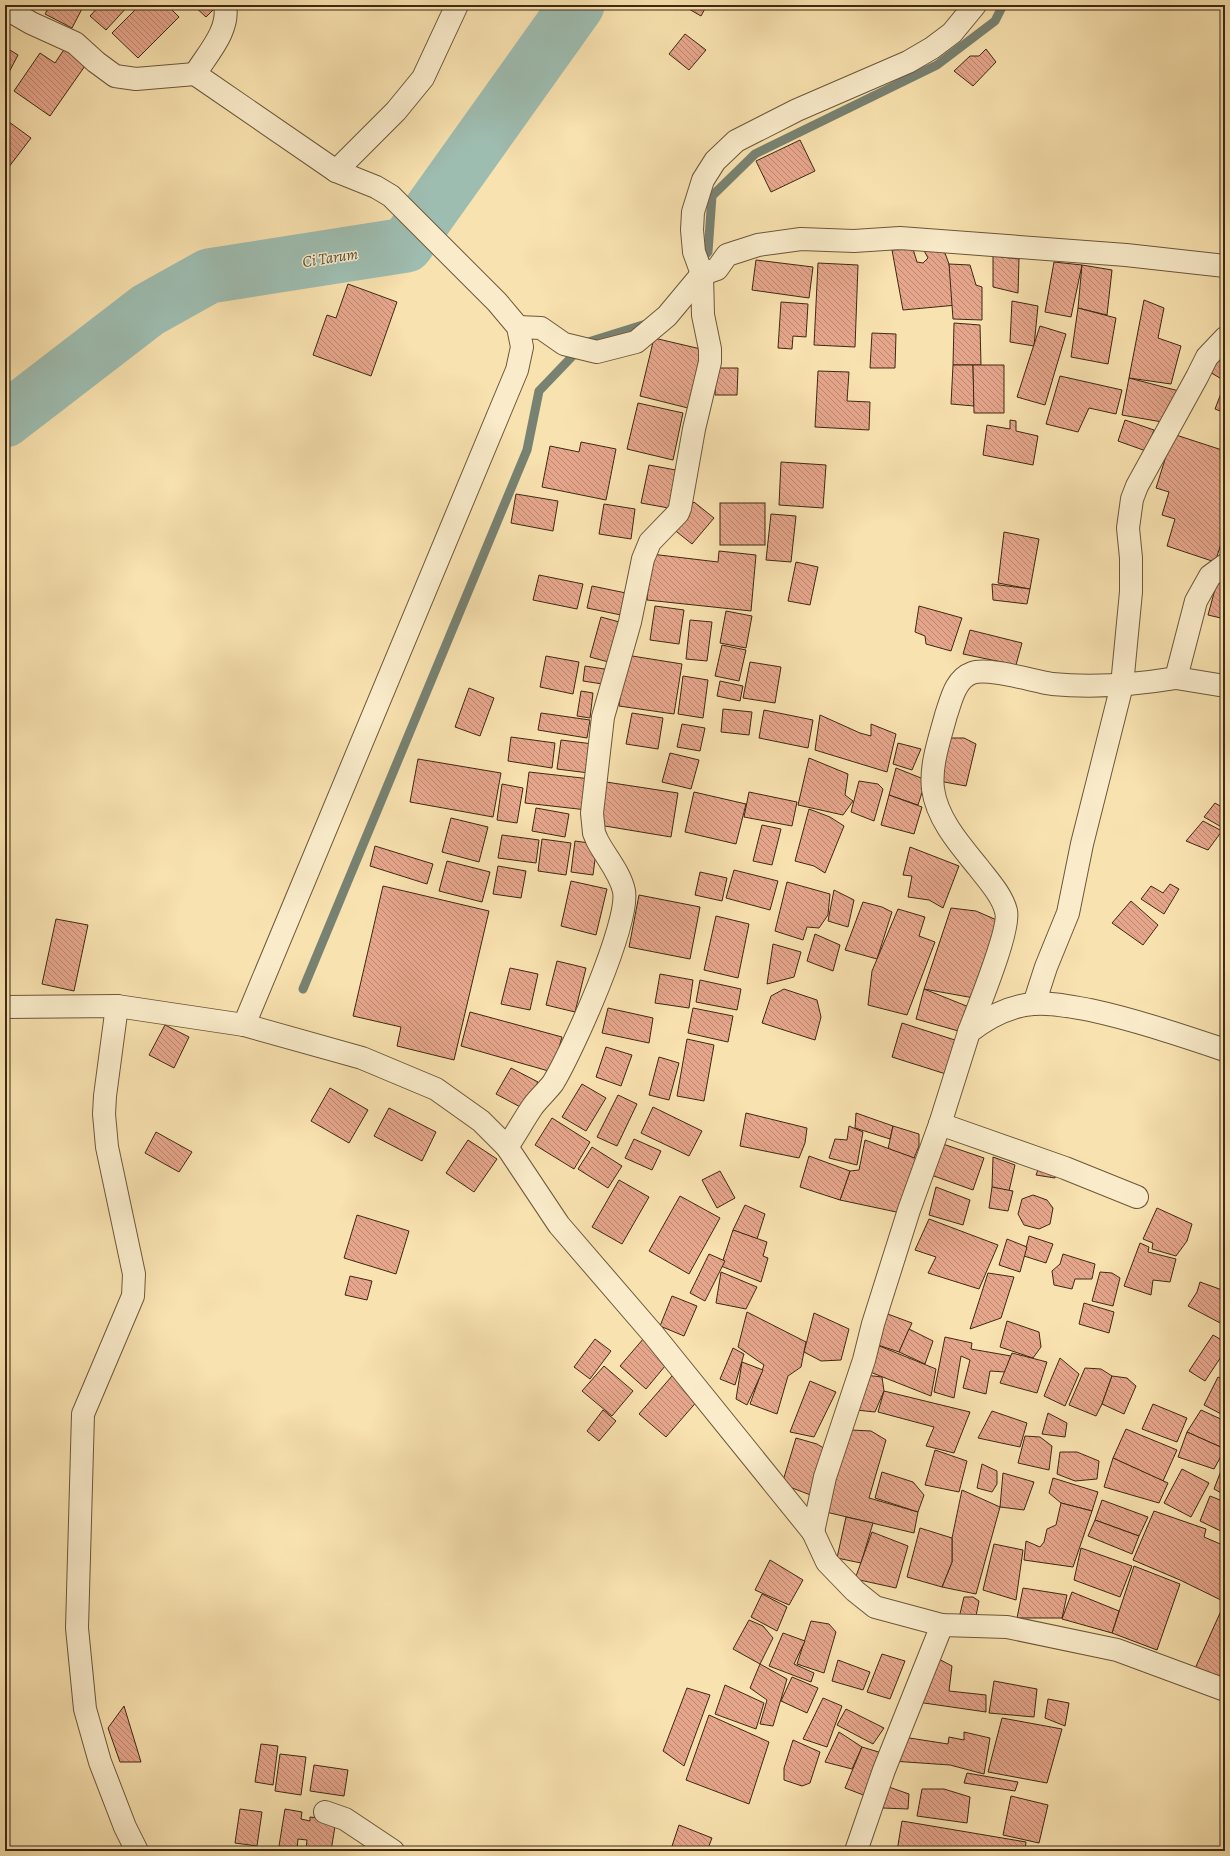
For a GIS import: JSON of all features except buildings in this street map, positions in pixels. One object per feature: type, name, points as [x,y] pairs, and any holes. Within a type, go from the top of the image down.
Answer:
[{"type":"street","points":[[195,74],[223,29],[227,14],[225,5]]},
{"type":"street","points":[[336,171],[396,111],[423,78],[457,5]]},
{"type":"street","points":[[507,1147],[534,1105],[552,1084],[572,1049],[613,948],[624,906],[624,892],[622,884],[597,840],[592,812],[603,718],[630,622],[642,559],[650,542],[678,513],[684,496],[686,467],[710,362],[710,349],[703,315],[699,267],[692,230],[693,212],[702,180],[715,161],[736,141],[797,110],[908,62],[932,48],[952,33],[965,19],[974,5]]},
{"type":"street","points":[[5,8],[31,23],[75,43],[96,62],[115,76],[136,79],[195,74],[336,171],[376,187],[391,196],[497,302],[518,327],[522,347],[517,370],[244,1025]]},
{"type":"street","points":[[699,267],[717,270],[727,255],[758,245],[801,239],[854,241],[900,238],[1126,255],[1225,266]]},
{"type":"street","points":[[518,327],[541,328],[564,344],[597,352],[636,342],[667,316],[699,267]]},
{"type":"street","points":[[1034,1004],[1046,967],[1068,913],[1082,844],[1122,685],[1131,592],[1131,558],[1128,528],[1132,499],[1137,486],[1207,357],[1225,338]]},
{"type":"street","points":[[1176,678],[1196,601],[1210,576],[1225,565]]},
{"type":"street","points":[[813,1532],[825,1477],[864,1360],[873,1324],[909,1210],[940,1124],[969,1032],[996,957],[1006,915],[999,897],[944,820],[933,790],[933,775],[937,746],[953,694],[963,678],[979,671],[1052,684],[1101,686],[1134,685],[1176,678],[1225,686]]},
{"type":"street","points":[[969,1032],[978,1025],[999,1014],[1020,1006],[1034,1004],[1070,1006],[1128,1018],[1225,1050]]},
{"type":"street","points":[[117,1006],[105,1096],[104,1121],[107,1148],[134,1274],[133,1296],[83,1414],[77,1628],[85,1709],[100,1762],[125,1828],[137,1851]]},
{"type":"street","points":[[5,1007],[117,1006],[244,1025],[362,1058],[436,1089],[480,1121],[507,1147],[559,1225],[653,1334],[813,1532],[827,1562],[855,1591],[875,1607],[942,1625],[1007,1627],[1117,1650],[1225,1690]]},
{"type":"street","points":[[940,1124],[1065,1168],[1137,1197]]},
{"type":"street","points":[[856,1851],[884,1770],[942,1625]]},
{"type":"street","points":[[325,1812],[345,1819],[393,1851]]},
{"type":"waterway","name":"Ci Tarum","points":[[5,420],[148,310],[209,276],[406,245],[577,5]]},
{"type":"waterway","points":[[698,263],[708,252],[712,196],[755,154],[937,65],[995,21],[1003,5]]},
{"type":"waterway","points":[[303,989],[527,450],[539,391],[585,343],[646,324]]}]
